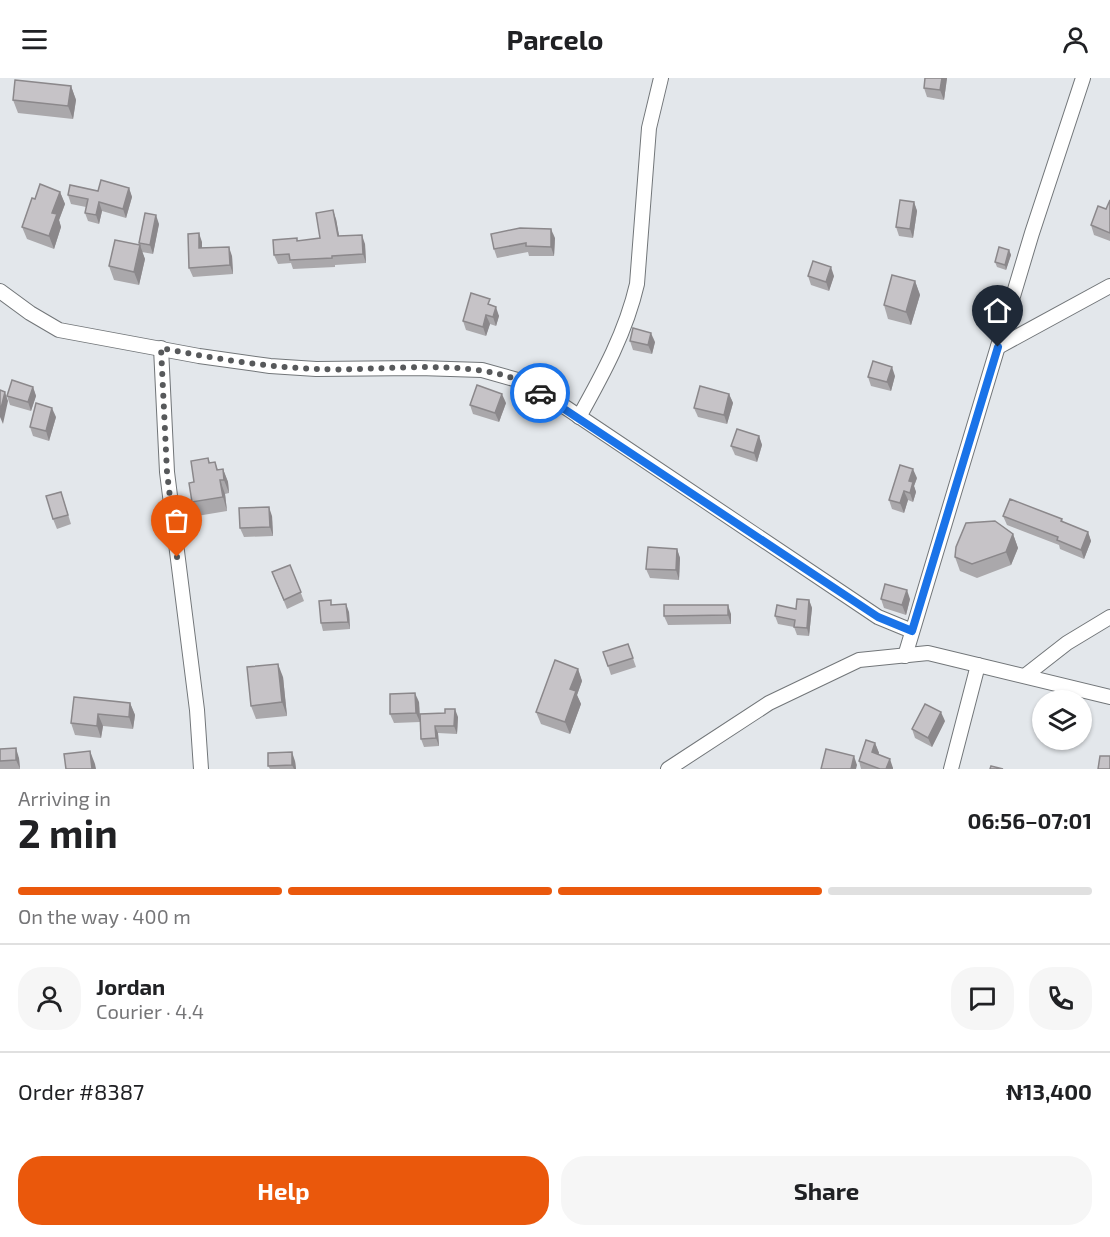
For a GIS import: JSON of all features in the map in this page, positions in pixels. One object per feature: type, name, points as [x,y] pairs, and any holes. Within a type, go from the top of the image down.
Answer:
[{"type":"street","points":[[579,417],[616,347],[638,284],[649,128],[661,78]]},
{"type":"street","points":[[905,656],[1032,233],[1083,78]]},
{"type":"street","points":[[998,347],[1110,286]]},
{"type":"street","points":[[0,291],[30,313],[59,330],[161,348],[260,364],[316,369],[482,370],[521,381],[579,417],[878,617],[912,631]]},
{"type":"street","points":[[161,348],[167,472],[197,710],[201,769]]},
{"type":"street","points":[[1026,675],[1067,643],[1110,616]]},
{"type":"street","points":[[668,769],[769,703],[858,660],[928,653],[1110,697]]},
{"type":"street","points":[[951,769],[978,664]]},
{"type":"building","points":[[925,78],[942,78],[940,90],[924,88]]},
{"type":"building","points":[[15,80],[71,86],[68,106],[13,100]]},
{"type":"building","points":[[101,180],[129,188],[123,209],[99,202],[96,215],[85,213],[88,199],[68,195],[70,185],[98,191]]},
{"type":"building","points":[[40,184],[60,192],[52,213],[57,214],[49,236],[22,227],[32,198],[35,199]]},
{"type":"building","points":[[900,200],[914,202],[910,229],[896,227]]},
{"type":"building","points":[[1110,200],[1110,233],[1091,225],[1098,206],[1106,209]]},
{"type":"building","points":[[333,210],[338,236],[362,235],[363,254],[290,260],[289,254],[274,255],[273,240],[297,238],[297,241],[320,238],[316,213]]},
{"type":"building","points":[[145,213],[156,215],[150,245],[139,243]]},
{"type":"building","points":[[520,228],[551,229],[551,247],[526,246],[526,243],[494,249],[491,234]]},
{"type":"building","points":[[199,233],[199,248],[229,247],[230,265],[189,268],[188,234]]},
{"type":"building","points":[[115,240],[140,245],[134,272],[109,266]]},
{"type":"building","points":[[999,247],[1009,250],[1005,265],[995,262]]},
{"type":"building","points":[[813,261],[831,267],[826,282],[808,276]]},
{"type":"building","points":[[892,275],[915,281],[906,312],[884,305]]},
{"type":"building","points":[[471,293],[490,299],[488,304],[496,307],[493,317],[486,315],[483,327],[463,321]]},
{"type":"building","points":[[633,328],[651,333],[648,345],[630,341]]},
{"type":"building","points":[[873,361],[892,367],[887,382],[868,377]]},
{"type":"building","points":[[12,380],[33,387],[28,402],[7,396]]},
{"type":"building","points":[[477,385],[502,394],[495,413],[470,405]]},
{"type":"building","points":[[700,386],[729,394],[724,415],[694,408]]},
{"type":"building","points":[[0,390],[5,392],[0,412]]},
{"type":"building","points":[[36,403],[52,408],[46,431],[30,427]]},
{"type":"building","points":[[737,429],[759,436],[754,453],[731,446]]},
{"type":"building","points":[[208,458],[209,463],[215,462],[217,470],[223,469],[224,480],[220,480],[223,497],[192,502],[189,483],[194,482],[191,461]]},
{"type":"building","points":[[900,465],[913,469],[909,481],[913,482],[910,493],[904,491],[900,503],[889,500]]},
{"type":"building","points":[[61,492],[68,515],[53,519],[46,496]]},
{"type":"building","points":[[1010,499],[1062,519],[1061,521],[1088,532],[1081,550],[1057,540],[1058,537],[1003,516]]},
{"type":"building","points":[[269,507],[270,527],[240,528],[239,508]]},
{"type":"building","points":[[995,521],[1013,534],[1006,552],[972,564],[955,557],[956,547],[966,523]]},
{"type":"building","points":[[648,547],[677,549],[676,570],[646,569]]},
{"type":"building","points":[[290,565],[301,592],[284,600],[272,572]]},
{"type":"building","points":[[885,584],[907,590],[902,605],[881,599]]},
{"type":"building","points":[[797,599],[809,600],[807,628],[794,627],[795,620],[775,616],[777,605],[796,609]]},
{"type":"building","points":[[331,600],[331,605],[346,604],[348,622],[321,623],[319,601]]},
{"type":"building","points":[[664,605],[728,605],[728,615],[664,616]]},
{"type":"building","points":[[628,644],[633,658],[608,666],[603,652]]},
{"type":"building","points":[[555,660],[578,669],[570,689],[576,691],[565,722],[536,712]]},
{"type":"building","points":[[278,664],[282,702],[251,706],[247,667]]},
{"type":"building","points":[[415,693],[416,713],[390,714],[390,694]]},
{"type":"building","points":[[74,697],[130,703],[129,717],[98,714],[97,726],[71,723]]},
{"type":"building","points":[[925,704],[941,712],[928,738],[912,729]]},
{"type":"building","points":[[445,709],[455,709],[454,726],[435,726],[436,738],[421,739],[420,714],[445,713]]},
{"type":"building","points":[[866,740],[875,743],[872,752],[890,759],[886,769],[859,761]]},
{"type":"building","points":[[16,748],[16,760],[0,761],[0,749]]},
{"type":"building","points":[[826,749],[854,756],[851,769],[821,769]]},
{"type":"building","points":[[90,751],[92,769],[66,769],[64,754]]},
{"type":"building","points":[[292,752],[292,765],[268,766],[268,753]]},
{"type":"building","points":[[1100,756],[1110,756],[1110,769],[1098,769]]},
{"type":"way so far","points":[[177,557],[167,472],[161,348],[270,366],[360,370],[419,368],[482,370],[521,381],[540,393]]},
{"type":"route","points":[[540,393],[878,617],[912,631],[998,347]]}]
